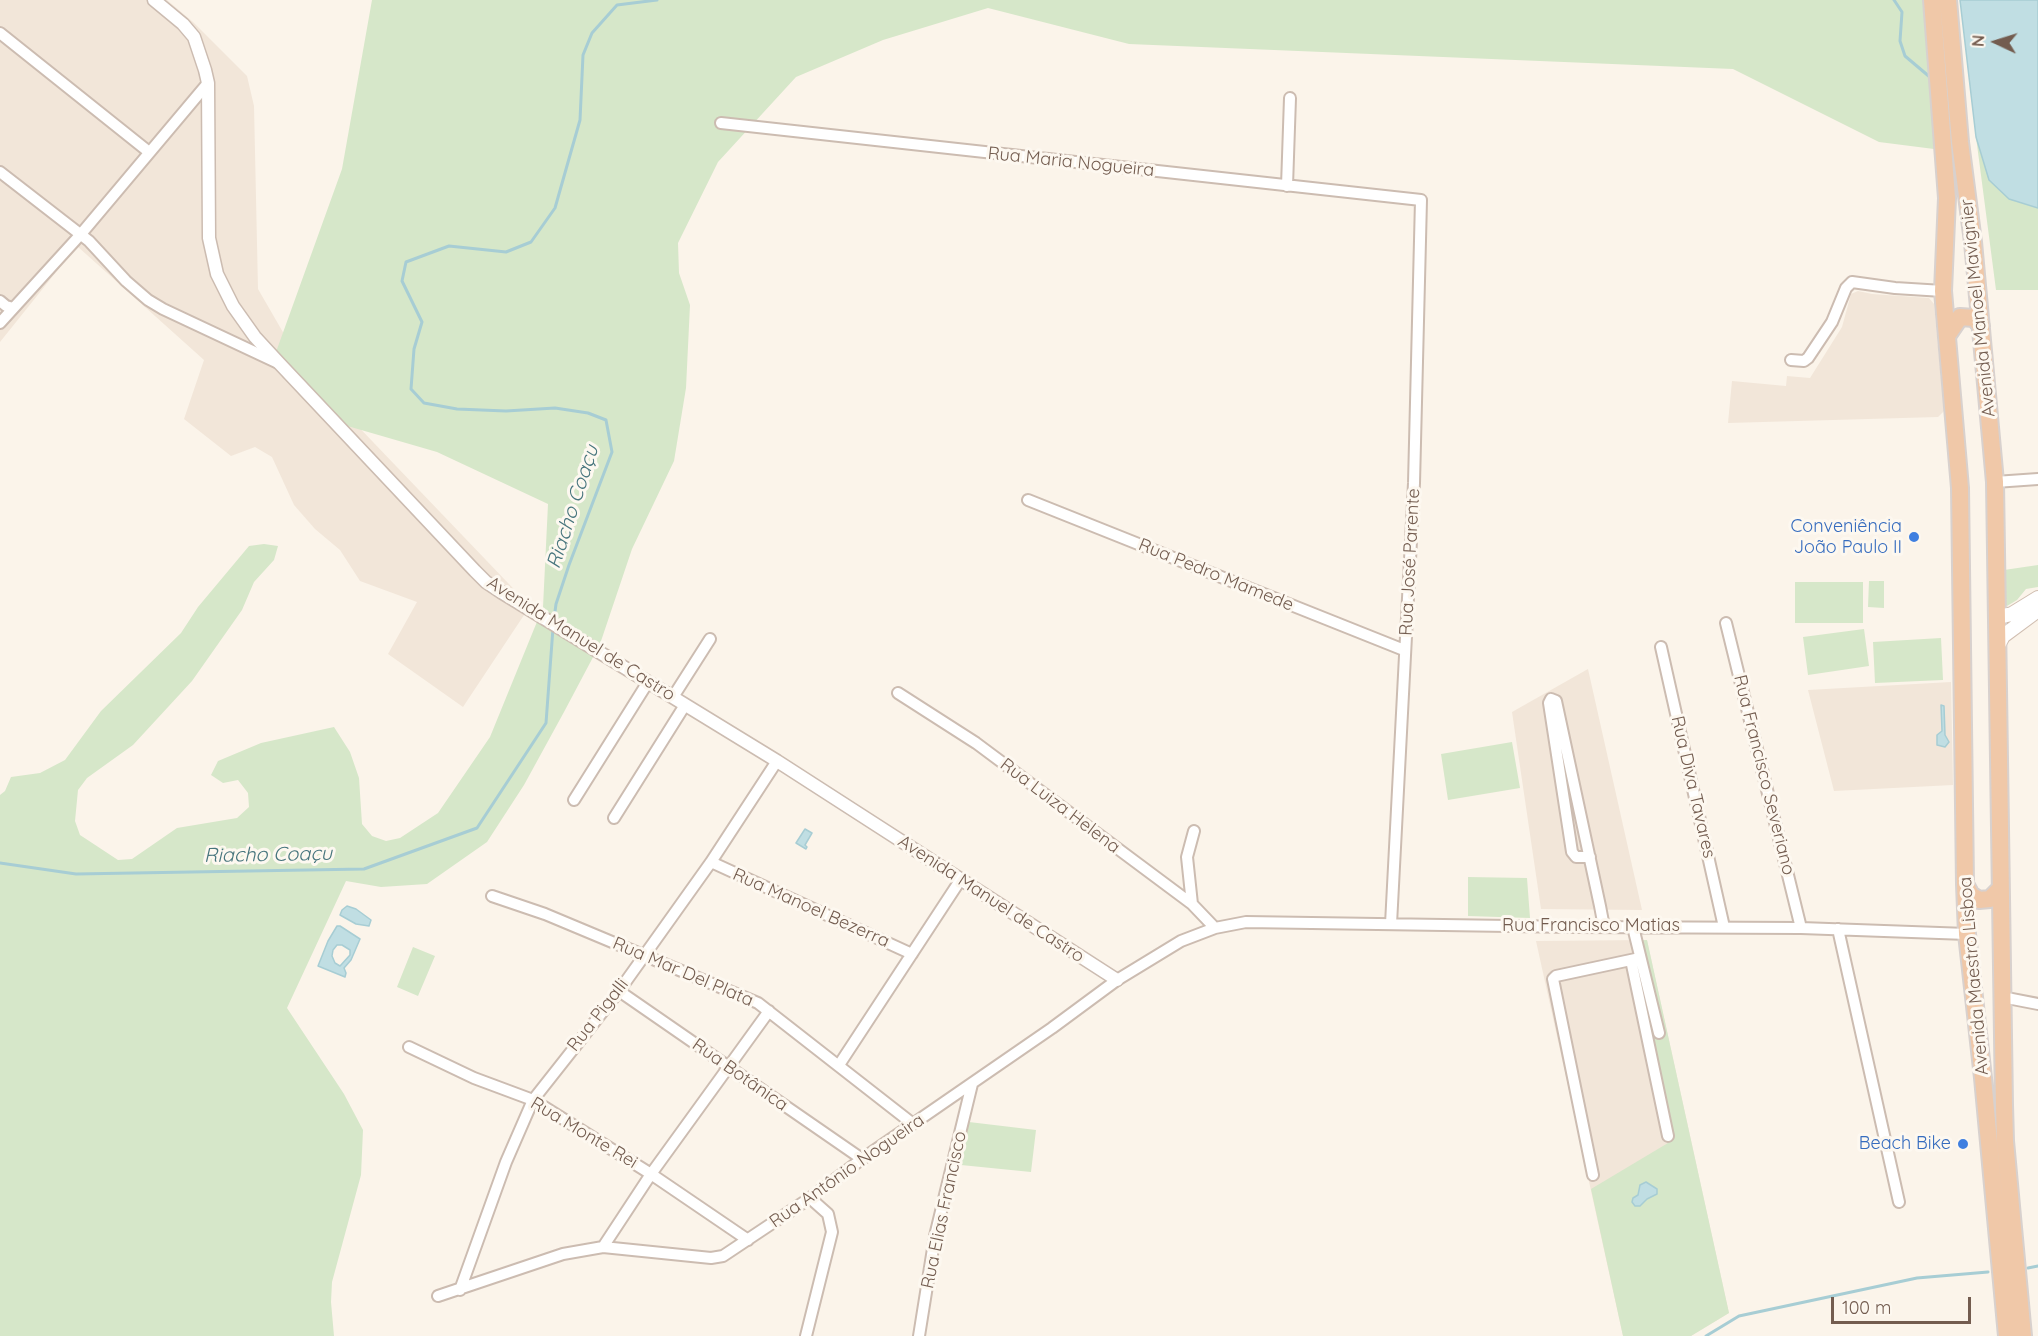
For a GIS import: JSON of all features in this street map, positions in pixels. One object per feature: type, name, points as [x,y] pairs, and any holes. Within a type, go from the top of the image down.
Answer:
[{"type":"highway","name":"Avenida Manoel Mavignier","points":[[1932,0],[1947,198],[1943,291],[1959,488],[1962,615]]},
{"type":"highway","name":"Avenida Manoel Mavignier","points":[[1948,0],[1960,142],[1982,326],[1995,482],[1998,617]]},
{"type":"highway","points":[[1947,336],[1960,317],[1974,318],[1982,326]]},
{"type":"highway","name":"Avenida Maestro Lisboa","points":[[1962,615],[1967,934],[2007,1336]]},
{"type":"highway","name":"Avenida Maestro Lisboa","points":[[1998,617],[2005,1141],[2023,1336]]},
{"type":"highway","points":[[1965,884],[1971,895],[1979,900],[1990,899],[2001,889]]},
{"type":"main road","points":[[1998,617],[2012,614],[2038,598]]},
{"type":"main road","points":[[1998,645],[2003,636],[2038,610]]},
{"type":"street","name":"Avenida Manuel de Castro","points":[[154,0],[183,24],[194,37],[202,59],[208,83],[209,229],[213,262],[233,306],[255,337],[486,582],[777,761],[1117,980]]},
{"type":"street","points":[[0,33],[149,152]]},
{"type":"street","points":[[0,323],[81,234],[208,83]]},
{"type":"street","points":[[1287,186],[1290,98]]},
{"type":"street","name":"Rua Maria Nogueira","points":[[721,123],[1421,200]]},
{"type":"street","points":[[0,172],[81,234],[126,281],[148,300],[279,363]]},
{"type":"street","name":"Rua José Parente","points":[[1391,924],[1414,483],[1421,200]]},
{"type":"street","points":[[1791,360],[1804,361],[1808,358],[1832,322],[1846,288],[1852,282],[1894,288],[1943,291]]},
{"type":"street","points":[[0,301],[12,308]]},
{"type":"street","points":[[1995,482],[2038,478]]},
{"type":"street","name":"Rua Pedro Mamede","points":[[1028,500],[1404,650]]},
{"type":"street","name":"Rua Francisco Severiano","points":[[1726,623],[1801,927]]},
{"type":"street","points":[[673,697],[710,639]]},
{"type":"street","name":"Rua Diva Tavares","points":[[1661,647],[1724,927]]},
{"type":"street","points":[[574,800],[648,682]]},
{"type":"street","name":"Rua Luiza Helena","points":[[898,693],[976,743],[1192,904],[1215,928]]},
{"type":"street","points":[[1590,857],[1576,857],[1572,852],[1549,703],[1551,699],[1556,700],[1590,857],[1604,927]]},
{"type":"street","points":[[614,818],[685,705]]},
{"type":"street","name":"Rua Pigalli","points":[[460,1290],[506,1162],[533,1100],[619,991],[711,862],[777,761]]},
{"type":"street","points":[[1192,904],[1187,857],[1194,831]]},
{"type":"street","name":"Rua Manoel Bezerra","points":[[711,862],[912,954]]},
{"type":"street","points":[[839,1065],[961,879]]},
{"type":"street","name":"Rua Mar Del Plata","points":[[492,896],[545,914],[746,997],[769,1011],[913,1124]]},
{"type":"street","name":"Rua Francisco Matias","points":[[1215,928],[1246,922],[1801,927],[1967,934]]},
{"type":"street","points":[[1633,927],[1636,959],[1668,1136]]},
{"type":"street","name":"Rua Antônio Nogueira","points":[[438,1296],[563,1254],[603,1247],[718,1258],[810,1198],[1117,980],[1181,941],[1215,928]]},
{"type":"street","points":[[1838,929],[1899,1203]]},
{"type":"street","points":[[1636,959],[1659,1034]]},
{"type":"street","points":[[1593,1175],[1553,979],[1556,976],[1636,959]]},
{"type":"street","name":"Rua Botânica","points":[[619,991],[862,1159]]},
{"type":"street","points":[[2002,997],[2038,1004]]},
{"type":"street","points":[[603,1247],[651,1174],[769,1011]]},
{"type":"street","name":"Rua Monte Rei","points":[[410,1047],[474,1078],[533,1100],[651,1174],[748,1239]]},
{"type":"street","name":"Rua Elias Francisco","points":[[919,1336],[935,1236],[972,1084]]},
{"type":"street","points":[[806,1336],[832,1232],[828,1214],[810,1198]]},
{"type":"shaded area","points":[[0,0],[167,0],[193,22],[247,76],[254,106],[258,289],[306,372],[530,606],[463,707],[388,654],[417,602],[360,581],[340,550],[315,529],[294,505],[272,457],[255,447],[231,456],[184,419],[204,360],[77,246],[0,342]]},
{"type":"shaded area","points":[[1858,291],[1929,298],[1934,304],[1944,411],[1938,417],[1728,423],[1732,381],[1786,386],[1787,376],[1810,378],[1842,327],[1851,294]]},
{"type":"shaded area","points":[[1588,669],[1642,910],[1541,909],[1512,712]]},
{"type":"shaded area","points":[[1951,682],[1953,785],[1834,791],[1808,690]]},
{"type":"shaded area","points":[[1647,940],[1729,1313],[1691,1336],[1623,1336],[1536,941]]},
{"type":"green space","points":[[372,0],[1923,0],[1934,149],[1879,142],[1733,69],[1129,44],[988,8],[883,40],[796,77],[718,162],[678,243],[679,273],[690,305],[686,388],[674,461],[632,549],[600,644],[564,712],[524,785],[487,842],[427,884],[381,887],[346,881],[287,1008],[344,1094],[363,1130],[361,1175],[332,1282],[334,1336],[0,1336],[0,795],[5,791],[11,777],[40,773],[65,760],[101,711],[181,633],[198,607],[249,546],[264,544],[278,546],[274,560],[254,582],[242,610],[192,681],[133,745],[87,778],[78,790],[75,821],[80,835],[118,860],[132,859],[177,828],[237,818],[249,807],[248,793],[238,780],[223,783],[211,775],[218,761],[261,743],[334,727],[350,752],[359,778],[362,824],[372,836],[386,841],[400,838],[438,813],[490,737],[543,607],[548,504],[437,452],[344,425],[276,352],[342,169]]},
{"type":"green space","points":[[1976,137],[1989,180],[2009,199],[2038,208],[2038,290],[1996,290]]},
{"type":"green space","points":[[2038,565],[2038,587],[2026,589],[2017,600],[2007,606],[2003,601],[2004,570]]},
{"type":"green space","points":[[1869,581],[1884,581],[1884,608],[1868,607]]},
{"type":"green space","points":[[1795,582],[1863,582],[1863,623],[1795,623]]},
{"type":"green space","points":[[1864,629],[1869,666],[1808,675],[1803,637]]},
{"type":"green space","points":[[1941,638],[1943,680],[1875,683],[1873,642]]},
{"type":"green space","points":[[1512,742],[1520,788],[1448,800],[1441,754]]},
{"type":"green space","points":[[1468,877],[1527,878],[1530,918],[1468,916]]},
{"type":"green space","points":[[1647,940],[1729,1313],[1691,1336],[1623,1336],[1591,1189],[1673,1140],[1630,941]]},
{"type":"green space","points":[[413,947],[435,956],[418,996],[397,987]]},
{"type":"green space","points":[[969,1122],[1036,1130],[1031,1172],[961,1165]]},
{"type":"water","points":[[1960,0],[2038,0],[2038,208],[2009,199],[1989,180],[1976,137]]},
{"type":"water","points":[[1941,705],[1944,706],[1945,735],[1949,742],[1945,747],[1937,745],[1937,735],[1942,731]]},
{"type":"water","points":[[805,829],[812,833],[805,845],[806,849],[796,843]]},
{"type":"water","points":[[347,906],[356,909],[371,920],[369,926],[356,924],[340,915]]},
{"type":"water","points":[[337,926],[360,939],[351,960],[344,968],[345,977],[318,966]],"holes":[[[337,945],[350,950],[350,955],[340,966],[335,963],[332,956]]]},
{"type":"water","points":[[1646,1182],[1657,1189],[1657,1194],[1640,1206],[1635,1206],[1632,1202],[1633,1198],[1638,1195],[1640,1185]]},
{"type":"waterway","name":"Riacho Coaçu","points":[[554,619],[556,604],[569,565],[612,452],[606,420],[588,413],[555,408],[506,411],[457,409],[424,403],[411,389],[414,349],[422,322],[402,281],[406,262],[449,246],[506,252],[531,242],[555,208],[580,120],[583,55],[592,33],[617,5],[657,0]]},
{"type":"waterway","name":"Riacho Coaçu","points":[[1894,0],[1902,12],[1900,41],[1905,56],[1931,78]]},
{"type":"waterway","name":"Riacho Coaçu","points":[[0,863],[76,874],[364,869],[477,828],[546,723],[553,628]]},
{"type":"waterway","points":[[2028,1268],[2038,1266]]},
{"type":"waterway","points":[[1706,1336],[1739,1316],[1917,1278],[1988,1272]]},
{"type":"place","name":"Conveniência João Paulo II","points":[[1914,537]]},
{"type":"place","name":"Beach Bike","points":[[1963,1144]]}]
